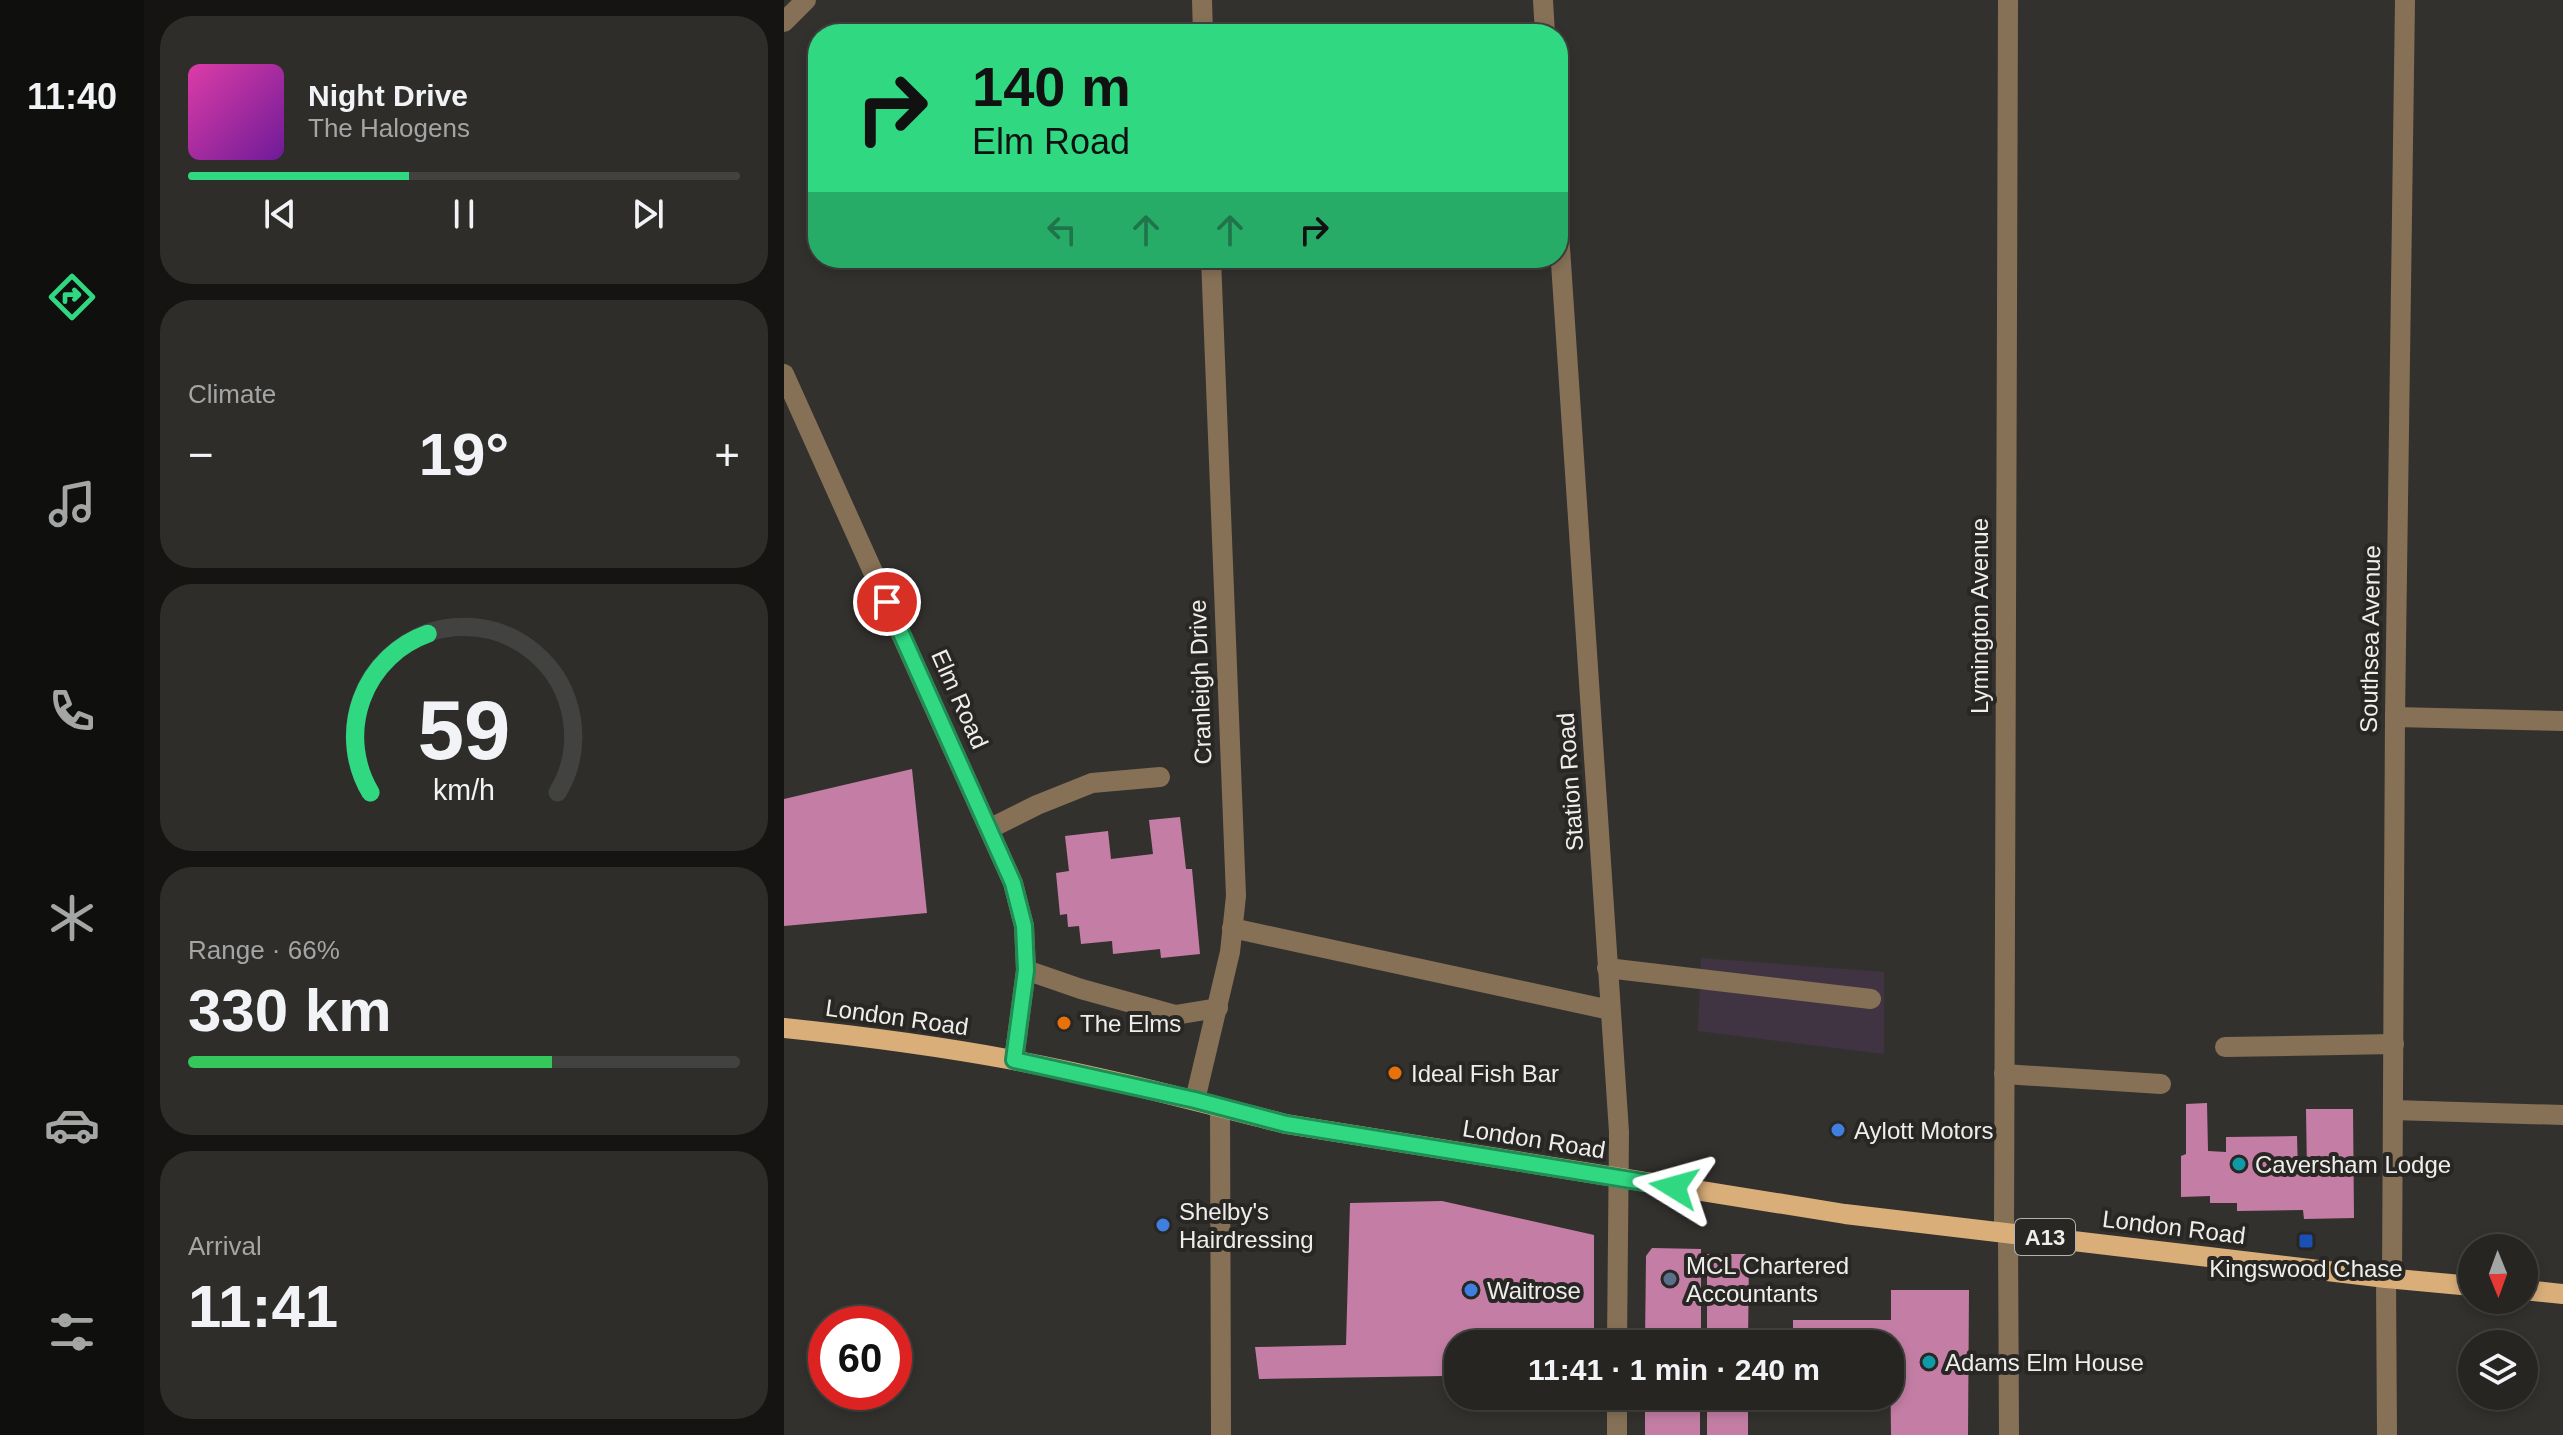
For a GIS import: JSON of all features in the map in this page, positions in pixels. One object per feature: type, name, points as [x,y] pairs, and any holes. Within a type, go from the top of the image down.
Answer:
[{"type":"main road","name":"London Road","points":[[784,1028],[890,1039],[1014,1060],[1195,1100],[1286,1124],[1845,1214],[2458,1285]]},
{"type":"main road","points":[[2538,1291],[2563,1294]]},
{"type":"street","points":[[784,22],[806,0]]},
{"type":"street","points":[[1202,0],[1203,24]]},
{"type":"street","points":[[1543,0],[1544,24]]},
{"type":"street","name":"Lymington Avenue","points":[[2008,0],[2004,1074],[2009,1435]]},
{"type":"street","name":"Southsea Avenue","points":[[2389,1278],[2405,0]]},
{"type":"street","name":"Cranleigh Drive","points":[[1195,1100],[1218,1008],[1236,896],[1211,268]]},
{"type":"street","name":"Station Road","points":[[1561,268],[1619,1132],[1617,1330]]},
{"type":"street","name":"Elm Road","points":[[784,374],[1013,883],[1024,926],[1026,970],[1014,1060]]},
{"type":"street","points":[[2395,717],[2563,721]]},
{"type":"street","points":[[989,829],[1092,783],[1160,777]]},
{"type":"street","points":[[1232,928],[1610,1010]]},
{"type":"street","points":[[1607,968],[1871,999]]},
{"type":"street","points":[[1026,970],[1175,1015],[1218,1008]]},
{"type":"street","points":[[2225,1047],[2394,1044]]},
{"type":"street","points":[[2004,1074],[2161,1084]]},
{"type":"street","points":[[1220,1107],[1221,1435]]},
{"type":"street","points":[[2393,1110],[2563,1115]]},
{"type":"street","points":[[2387,1435],[2389,1278]]},
{"type":"street","points":[[1617,1410],[1617,1435]]},
{"type":"shaded area","points":[[1701,958],[1884,972],[1884,1054],[1698,1031]]},
{"type":"building","points":[[912,769],[927,913],[784,926],[784,799]]},
{"type":"building","points":[[1180,817],[1186,869],[1192,869],[1200,954],[1161,958],[1160,949],[1113,954],[1112,941],[1081,944],[1079,926],[1068,927],[1067,914],[1060,915],[1056,873],[1069,871],[1065,836],[1108,831],[1111,859],[1153,854],[1149,820]]},
{"type":"building","name":"Caversham Lodge","points":[[2207,1103],[2208,1151],[2226,1152],[2226,1137],[2297,1136],[2298,1173],[2307,1173],[2306,1109],[2353,1109],[2354,1218],[2304,1219],[2303,1210],[2237,1211],[2237,1203],[2210,1203],[2210,1196],[2181,1197],[2181,1156],[2186,1154],[2186,1104]]},
{"type":"building","name":"Waitrose","points":[[1442,1201],[1594,1235],[1594,1330],[1444,1330],[1444,1376],[1259,1379],[1255,1347],[1346,1345],[1350,1203]]},
{"type":"building","points":[[1652,1248],[1701,1249],[1701,1330],[1645,1330],[1646,1256]]},
{"type":"building","points":[[1707,1254],[1749,1254],[1748,1330],[1707,1330]]},
{"type":"building","name":"Adams Elm House","points":[[1891,1290],[1969,1290],[1968,1435],[1891,1435],[1891,1410],[1904,1410],[1904,1330],[1793,1330],[1793,1320],[1891,1320]]},
{"type":"building","points":[[1645,1410],[1700,1410],[1700,1435],[1645,1435]]},
{"type":"building","points":[[1707,1410],[1748,1410],[1748,1435],[1707,1435]]},
{"type":"place","name":"The Elms","points":[[1064,1023]]},
{"type":"place","name":"Ideal Fish Bar","points":[[1395,1073]]},
{"type":"place","name":"Aylott Motors","points":[[1838,1130]]},
{"type":"place","name":"Caversham Lodge","points":[[2239,1164]]},
{"type":"place","name":"Shelby's Hairdressing","points":[[1163,1225]]},
{"type":"place","name":"Kingswood Chase","points":[[2306,1241]]},
{"type":"place","name":"MCL Chartered Accountants","points":[[1670,1279]]},
{"type":"place","name":"Waitrose","points":[[1471,1290]]},
{"type":"place","name":"Adams Elm House","points":[[1929,1362]]},
{"type":"route","points":[[887,602],[1013,883],[1024,926],[1026,970],[1014,1060],[1195,1100],[1286,1124],[1674,1187]]}]
